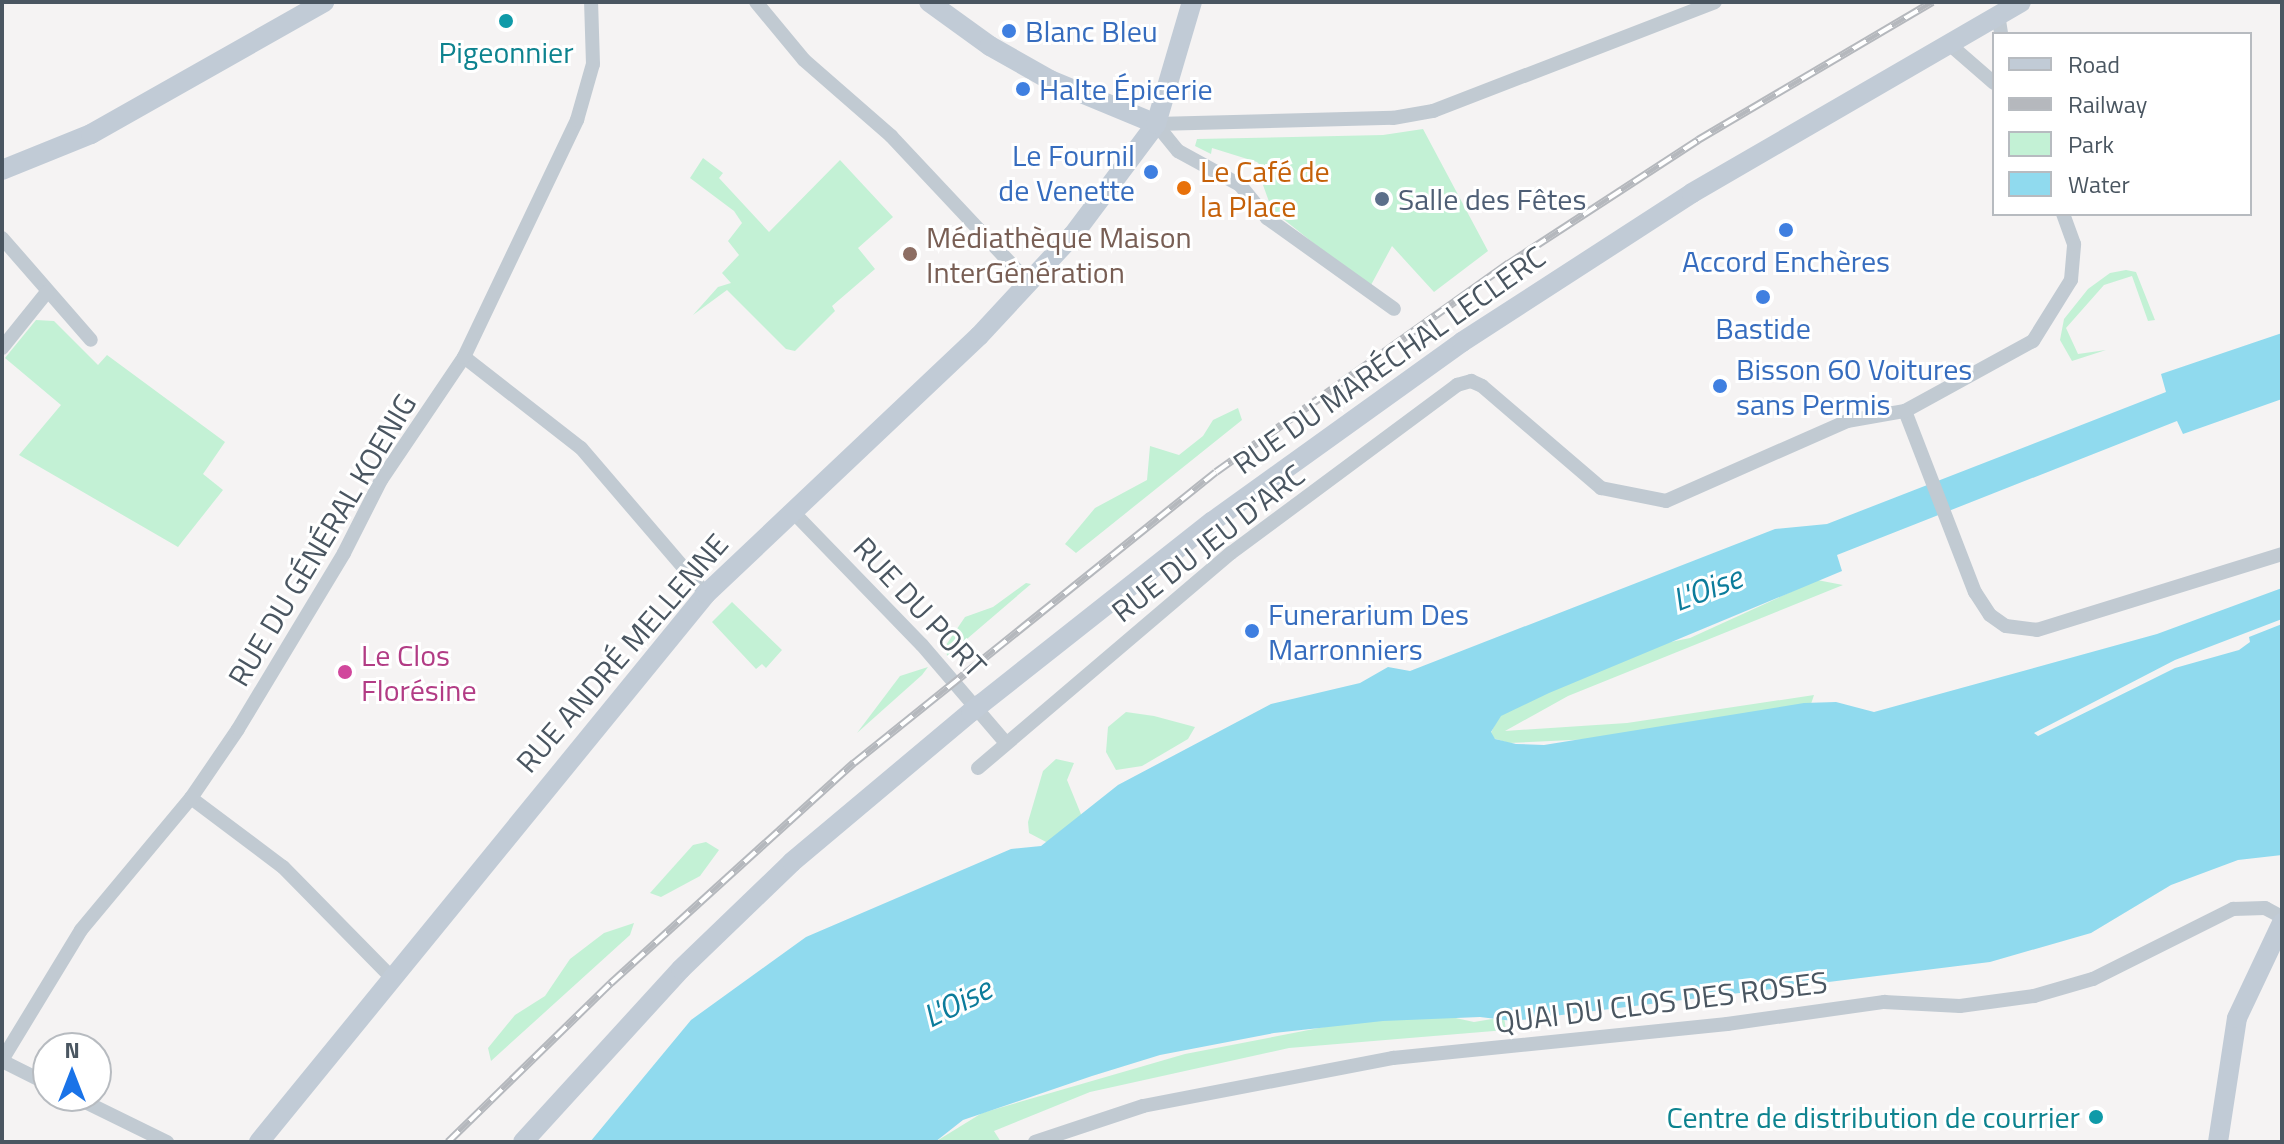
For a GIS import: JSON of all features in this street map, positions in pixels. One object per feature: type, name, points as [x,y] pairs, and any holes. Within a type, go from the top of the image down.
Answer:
[{"type":"street","points":[[2,170],[91,134],[324,2]]},
{"type":"street","name":"RUE DU GÉNÉRAL KOENIG","points":[[2,1060],[81,930],[191,798],[308,615],[381,480],[464,357],[577,120],[593,64],[591,2]]},
{"type":"street","points":[[756,2],[804,60],[891,136],[1030,284]]},
{"type":"street","points":[[929,2],[990,46],[1050,80],[1156,124],[1423,114],[1715,2]]},
{"type":"street","points":[[1156,124],[1192,2]]},
{"type":"street","name":"RUE DU MARÉCHAL LECLERC","points":[[523,1142],[681,969],[792,862],[976,708],[1213,521],[1462,342],[1681,200],[1948,43],[2000,24],[2021,2]]},
{"type":"street","points":[[1948,43],[1988,69]]},
{"type":"street","points":[[1156,124],[1178,151],[1240,185],[1267,218],[1394,309]]},
{"type":"street","name":"RUE ANDRÉ MELLENNE","points":[[259,1142],[706,594],[1030,284],[1156,124]]},
{"type":"street","points":[[2064,216],[2074,244],[2071,280],[2033,341],[1905,411],[1956,541],[1990,615],[2006,626],[2037,630],[2282,554]]},
{"type":"street","points":[[2,238],[91,340]]},
{"type":"street","points":[[2,348],[47,292]]},
{"type":"street","points":[[464,357],[581,448],[706,594]]},
{"type":"street","name":"RUE DU JEU D'ARC","points":[[978,768],[1231,553],[1457,385],[1471,381],[1482,386],[1601,488],[1666,501],[1847,421],[1905,411]]},
{"type":"street","name":"RUE DU PORT","points":[[793,512],[922,645],[1005,742]]},
{"type":"street","points":[[191,798],[283,867],[392,978]]},
{"type":"street","name":"QUAI DU CLOS DES ROSES","points":[[1035,1142],[1143,1106],[1393,1058],[1727,1024],[1884,1002],[1960,1006],[2022,999],[2093,979],[2233,909],[2265,908],[2282,917]]},
{"type":"street","points":[[2218,1142],[2237,1018],[2282,923]]},
{"type":"street","points":[[2,1060],[32,1076]]},
{"type":"street","points":[[106,1112],[167,1142]]},
{"type":"green space","points":[[1423,129],[1488,251],[1434,292],[1392,246],[1371,285],[1377,294],[1272,210],[1263,185],[1272,177],[1257,162],[1212,148],[1211,154],[1195,146],[1197,139],[1383,135]]},
{"type":"green space","points":[[703,158],[723,173],[719,178],[769,232],[840,160],[893,217],[858,248],[875,269],[832,306],[835,311],[795,351],[786,349],[727,290],[693,315],[718,287],[731,283],[722,273],[739,255],[728,241],[742,223],[734,211],[690,178]]},
{"type":"green space","points":[[2136,272],[2155,320],[2148,321],[2132,276],[2104,285],[2066,328],[2078,354],[2106,350],[2072,361],[2060,340],[2064,319],[2088,289],[2110,273]]},
{"type":"green space","points":[[36,320],[54,321],[98,365],[107,355],[225,442],[203,474],[223,490],[178,547],[19,455],[61,405],[5,358]]},
{"type":"green space","points":[[1238,408],[1242,420],[1076,553],[1065,544],[1095,508],[1147,480],[1150,446],[1179,455],[1203,436],[1213,420]]},
{"type":"green space","points":[[1817,580],[1843,585],[1568,696],[1505,731],[1627,723],[1814,695],[1810,707],[1615,738],[1509,743],[1489,737],[1501,712],[1661,644],[1690,638]]},
{"type":"green space","points":[[1026,583],[1031,584],[947,656],[946,645],[965,617],[993,607]]},
{"type":"green space","points":[[732,602],[782,650],[766,668],[762,664],[756,669],[712,622]]},
{"type":"green space","points":[[928,667],[922,675],[857,733],[900,676]]},
{"type":"green space","points":[[1126,712],[1195,727],[1188,739],[1142,766],[1116,770],[1106,752],[1108,727]]},
{"type":"green space","points":[[1056,759],[1074,763],[1067,780],[1085,824],[1048,843],[1029,833],[1028,822],[1043,771]]},
{"type":"green space","points":[[706,842],[719,850],[700,876],[661,897],[650,893],[693,845]]},
{"type":"green space","points":[[634,923],[630,935],[491,1061],[488,1048],[515,1015],[545,996],[570,959],[604,933]]},
{"type":"green space","points":[[1451,1017],[1474,1022],[1504,1017],[1506,1030],[1289,1048],[1090,1092],[994,1131],[1001,1142],[935,1142],[982,1113],[1185,1054],[1350,1022]]},
{"type":"water","name":"L'Oise","points":[[2282,333],[2282,399],[2183,434],[2177,421],[1837,555],[1842,571],[1549,693],[1501,716],[1491,732],[1495,739],[1516,744],[1544,745],[1804,703],[1836,702],[1874,712],[2157,634],[2282,588],[2282,619],[2175,660],[2034,733],[2038,736],[2175,668],[2239,650],[2250,642],[2249,637],[2282,624],[2282,855],[2238,860],[2171,885],[2091,933],[1990,962],[1513,1021],[1480,1017],[1383,1021],[1274,1033],[1160,1055],[1092,1076],[963,1120],[935,1142],[590,1142],[691,1020],[806,937],[1011,849],[1041,846],[1118,785],[1271,704],[1360,683],[1388,667],[1410,671],[1775,529],[1827,524],[2166,392],[2161,374]]},
{"type":"railway","points":[[448,1142],[611,983],[854,763],[1216,472],[1508,264],[1698,140],[1932,2]]},
{"type":"place","name":"Pigeonnier","points":[[506,21]]},
{"type":"place","name":"Blanc Bleu","points":[[1009,31]]},
{"type":"place","name":"Halte Épicerie","points":[[1023,89]]},
{"type":"place","name":"Le Fournil de Venette","points":[[1151,172]]},
{"type":"place","name":"Le Café de la Place","points":[[1184,188]]},
{"type":"place","name":"Salle des Fêtes","points":[[1382,199]]},
{"type":"place","name":"Accord Enchères","points":[[1786,230]]},
{"type":"place","name":"Médiathèque Maison InterGénération","points":[[910,254]]},
{"type":"place","name":"Bastide","points":[[1763,297]]},
{"type":"place","name":"Bisson 60 Voitures sans Permis","points":[[1720,386]]},
{"type":"place","name":"Funerarium Des Marronniers","points":[[1252,631]]},
{"type":"place","name":"Le Clos Florésine","points":[[345,672]]},
{"type":"place","name":"Centre de distribution de courrier","points":[[2096,1117]]}]
